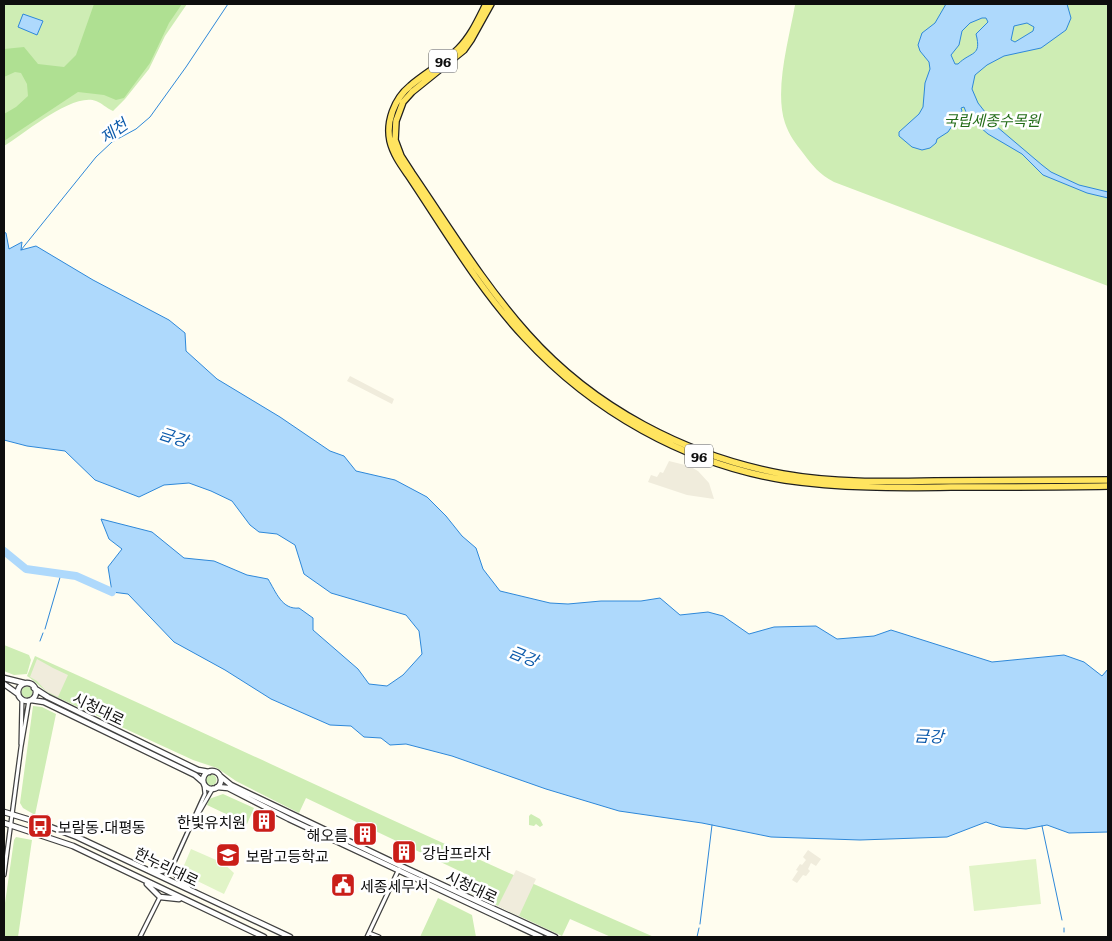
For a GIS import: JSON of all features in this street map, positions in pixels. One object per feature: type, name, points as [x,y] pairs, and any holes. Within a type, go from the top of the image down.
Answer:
[{"type":"main road","name":"96","points":[[486,4],[468,38],[456,51],[400,96],[396,111],[395,140],[399,157],[482,286],[503,314],[530,344],[576,386],[630,423],[682,449],[748,472],[817,484],[890,488],[1108,486]]},
{"type":"main road","name":"96","points":[[396,111],[412,92],[464,50],[491,4]]},
{"type":"main road","name":"96","points":[[410,174],[507,310],[552,359],[626,415],[684,445],[749,467],[818,479],[890,482],[1108,480]]},
{"type":"street","points":[[4,678],[30,684],[34,688],[35,693],[30,700],[21,747],[4,875]]},
{"type":"street","points":[[4,684],[22,699],[21,747]]},
{"type":"street","points":[[18,694],[19,689],[25,684]]},
{"type":"street","name":"시청대로","points":[[34,688],[48,697],[189,766],[209,772]]},
{"type":"street","points":[[22,699],[30,700]]},
{"type":"street","name":"시청대로","points":[[30,700],[44,702],[196,775],[204,783]]},
{"type":"street","points":[[171,869],[205,794],[204,775],[209,772],[215,772],[220,776],[220,782],[195,819]]},
{"type":"street","name":"시청대로","points":[[220,776],[231,785],[400,869],[555,937]]},
{"type":"street","points":[[204,783],[215,788]]},
{"type":"street","name":"시청대로","points":[[215,788],[228,788],[542,937]]},
{"type":"street","name":"한누리대로","points":[[4,812],[70,834],[290,937]]},
{"type":"street","name":"한누리대로","points":[[4,823],[73,846],[264,937]]},
{"type":"street","points":[[144,869],[160,871],[171,869]]},
{"type":"street","points":[[171,869],[190,891]]},
{"type":"street","points":[[367,937],[400,869]]},
{"type":"street","points":[[139,877],[160,897],[186,900]]},
{"type":"street","points":[[140,937],[160,897]]},
{"type":"street","points":[[369,933],[380,937]]},
{"type":"green space","points":[[4,4],[187,4],[165,36],[149,69],[113,111],[96,101],[86,100],[75,103],[62,108],[4,146]]},
{"type":"green space","points":[[94,4],[182,4],[169,23],[150,63],[124,98],[116,100],[104,95],[78,92],[4,141],[4,114],[16,107],[28,96],[27,84],[21,73],[15,72],[4,77],[4,49],[24,47],[38,64],[64,67],[76,55]]},
{"type":"green space","name":"국립세종수목원","points":[[794,4],[1108,4],[1108,286],[834,182],[820,173],[793,139],[785,123],[782,110],[782,80]]},
{"type":"green space","points":[[4,645],[29,655],[31,660],[27,674],[14,675],[4,671]]},
{"type":"green space","points":[[35,656],[421,833],[654,937],[611,937],[570,919],[562,936],[464,890],[470,876],[306,798],[299,813],[236,781],[217,768],[193,760],[52,695],[27,676]]},
{"type":"green space","points":[[25,687],[29,687],[32,692],[31,696],[25,697],[22,694],[22,690]]},
{"type":"green space","points":[[33,706],[42,707],[56,714],[35,815],[23,808],[20,803]]},
{"type":"green space","points":[[209,775],[213,775],[216,780],[215,784],[209,785],[206,782],[206,778]]},
{"type":"green space","points":[[223,794],[254,808],[247,824],[207,805],[209,799]]},
{"type":"green space","points":[[531,814],[540,819],[543,825],[540,827],[536,824],[534,826],[529,825],[529,816]]},
{"type":"green space","points":[[16,837],[32,840],[18,937],[4,937],[4,910]]},
{"type":"green space","points":[[191,849],[223,863],[234,873],[224,894],[185,875],[182,870]]},
{"type":"green space","points":[[1036,859],[1041,904],[974,911],[969,866]]},
{"type":"green space","points":[[438,898],[472,915],[476,937],[420,937]]},
{"type":"shaded area","points":[[350,376],[394,399],[392,404],[347,381]]},
{"type":"shaded area","points":[[669,461],[689,466],[698,471],[709,483],[714,499],[687,495],[648,482],[651,475],[657,477],[660,472],[663,473]]},
{"type":"shaded area","points":[[37,659],[68,675],[58,697],[46,691],[37,681],[30,677]]},
{"type":"shaded area","points":[[808,850],[821,859],[816,866],[811,863],[808,869],[810,871],[806,876],[803,875],[797,883],[792,880],[800,864],[802,865],[806,860],[803,857]]},
{"type":"shaded area","points":[[516,870],[536,879],[519,916],[498,906]]},
{"type":"water","points":[[946,4],[1067,4],[1071,18],[1066,30],[1041,48],[1004,56],[987,65],[975,75],[972,89],[978,103],[996,126],[1042,165],[1051,172],[1079,185],[1108,192],[1108,198],[1087,193],[1043,175],[1022,154],[988,134],[973,121],[964,107],[961,108],[962,111],[948,132],[937,139],[936,143],[930,148],[922,150],[912,147],[899,136],[899,132],[919,114],[923,107],[925,83],[930,69],[929,62],[920,51],[918,45],[922,33],[935,23]],"holes":[[[986,18],[988,22],[976,34],[978,47],[974,53],[958,64],[955,64],[951,55],[959,45],[962,31],[970,23]],[[1027,23],[1034,27],[1033,31],[1015,42],[1011,40],[1014,26]]]},
{"type":"water","points":[[23,14],[43,21],[37,35],[18,27]]},
{"type":"water","name":"금강","points":[[4,232],[6,233],[9,249],[22,242],[21,250],[36,246],[93,280],[169,320],[185,333],[186,351],[217,379],[280,417],[330,451],[344,456],[356,471],[395,480],[427,497],[462,536],[476,548],[483,569],[500,591],[550,603],[568,604],[601,601],[641,601],[660,598],[680,615],[708,612],[723,616],[749,634],[774,627],[816,626],[837,639],[874,636],[891,630],[992,662],[1064,655],[1084,662],[1102,676],[1108,669],[1108,832],[1069,833],[1047,825],[1026,829],[1001,827],[986,822],[947,837],[860,840],[771,837],[702,823],[619,811],[546,789],[452,756],[406,744],[390,745],[381,738],[364,737],[351,726],[330,725],[271,699],[225,670],[174,642],[128,594],[112,592],[108,567],[122,549],[109,539],[101,519],[152,532],[184,558],[214,561],[247,575],[268,579],[284,603],[293,608],[299,608],[313,618],[313,630],[358,669],[369,684],[387,686],[403,675],[422,654],[419,631],[406,615],[331,593],[304,574],[295,545],[277,534],[259,532],[250,525],[232,501],[211,491],[189,483],[164,485],[139,497],[95,480],[65,451],[27,446],[4,440]]},
{"type":"waterway","name":"제천","points":[[21,250],[96,157],[112,142],[136,129],[150,117],[228,4]]},
{"type":"waterway","points":[[4,551],[26,569],[76,576],[112,592]]},
{"type":"waterway","points":[[45,629],[61,574]]},
{"type":"waterway","points":[[40,641],[43,633]]},
{"type":"waterway","points":[[700,924],[712,825]]},
{"type":"waterway","points":[[1042,826],[1062,920]]},
{"type":"waterway","points":[[697,937],[699,928]]},
{"type":"place","name":"한빛유치원","points":[[264,821]]},
{"type":"place","name":"보람동.대평동","points":[[40,826]]},
{"type":"place","name":"해오름","points":[[365,834]]},
{"type":"place","name":"강남프라자","points":[[404,852]]},
{"type":"place","name":"보람고등학교","points":[[228,855]]},
{"type":"place","name":"세종세무서","points":[[343,885]]}]
